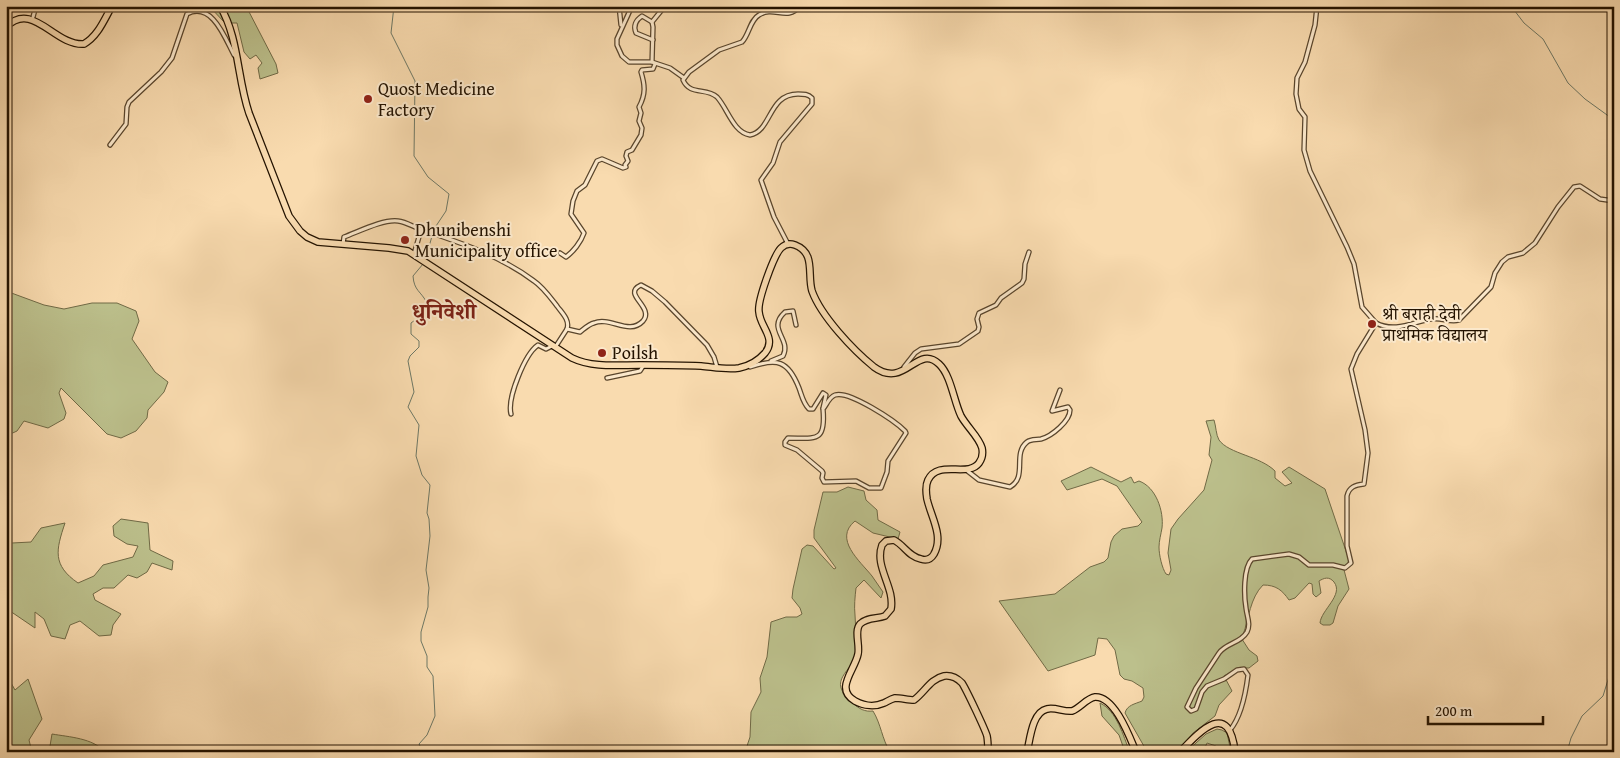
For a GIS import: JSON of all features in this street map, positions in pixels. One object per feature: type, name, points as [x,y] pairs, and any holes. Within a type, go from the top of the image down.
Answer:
[{"type":"highway","points":[[6,27],[16,18],[26,16],[33,18],[72,43],[84,44],[97,33],[112,6]]},
{"type":"highway","points":[[220,6],[225,14],[234,43],[243,96],[249,113],[289,216],[307,237],[318,242],[400,249],[414,254],[572,358],[586,363],[606,366],[732,368],[747,366],[756,361],[763,356],[769,346],[770,338],[759,314],[760,301],[776,256],[782,246],[788,244],[800,247],[808,255],[810,282],[813,292],[831,323],[861,356],[878,370],[890,375],[922,360],[933,360],[939,363],[961,415],[982,448],[982,458],[972,468],[939,471],[932,475],[927,482],[927,497],[938,535],[937,547],[931,558],[923,560],[914,557],[894,540],[886,541],[882,545],[881,560],[891,597],[892,609],[885,616],[869,619],[860,625],[858,632],[858,656],[847,679],[845,688],[847,695],[854,701],[863,705],[874,706],[894,698],[914,700],[934,680],[943,676],[954,677],[966,690],[986,733],[988,750]]},
{"type":"highway","points":[[1027,752],[1035,721],[1041,712],[1050,708],[1072,711],[1090,699],[1097,697],[1105,700],[1114,708],[1136,752]]},
{"type":"highway","points":[[1180,752],[1204,729],[1212,724],[1222,723],[1230,730],[1236,752]]},
{"type":"street","points":[[33,18],[36,6]]},
{"type":"street","points":[[619,6],[622,28]]},
{"type":"street","points":[[632,6],[616,42],[622,56],[629,62],[653,63],[670,68],[684,78],[686,86],[692,90],[710,93],[717,98],[738,129],[745,134],[754,134],[758,131],[785,96],[803,94],[812,98],[812,104],[780,142],[773,163],[761,180],[774,217],[788,244]]},
{"type":"street","points":[[560,253],[566,257],[572,252],[584,234],[571,214],[573,201],[577,191],[585,185],[597,161],[602,159],[625,168],[624,165],[628,161],[627,152],[632,150],[640,139],[642,128],[639,121],[641,113],[639,107],[644,98],[641,72],[642,70],[653,69],[652,22],[666,6]]},
{"type":"street","points":[[684,78],[694,67],[719,50],[742,42],[752,23],[760,14],[772,12],[790,14],[800,6]]},
{"type":"street","points":[[1318,6],[1315,25],[1297,78],[1296,94],[1299,109],[1305,117],[1304,150],[1310,171],[1354,264],[1362,306],[1376,323],[1389,328],[1415,324],[1433,318],[1454,322],[1460,320],[1491,287],[1495,273],[1502,262],[1508,257],[1523,253],[1535,243],[1558,207],[1574,187],[1580,186],[1600,199],[1614,201]]},
{"type":"street","points":[[110,145],[126,124],[129,102],[161,72],[172,58],[187,14],[203,11],[212,17],[225,36],[236,58]]},
{"type":"street","points":[[652,22],[642,16],[634,26],[636,33],[653,40]]},
{"type":"street","points":[[343,244],[344,237],[366,227],[398,221],[486,254],[515,268],[535,282],[566,317],[568,325],[555,346],[548,349],[538,345],[535,347],[523,367],[513,391],[510,402],[511,414]]},
{"type":"street","points":[[414,254],[421,230]]},
{"type":"street","points":[[902,371],[915,353],[921,349],[959,344],[978,331],[980,327],[976,319],[979,313],[996,305],[1001,298],[1018,287],[1024,279],[1025,264],[1029,252]]},
{"type":"street","points":[[567,329],[580,332],[594,322],[608,322],[630,328],[636,326],[646,316],[646,310],[635,297],[636,288],[642,285],[665,302],[707,345],[717,367]]},
{"type":"street","points":[[732,368],[742,369],[783,356],[785,346],[777,323],[780,316],[788,311],[793,312],[796,325]]},
{"type":"street","points":[[1230,730],[1246,691],[1248,675],[1244,669],[1236,670],[1207,686],[1202,692],[1198,707],[1194,711],[1189,709],[1188,704],[1202,677],[1222,649],[1242,638],[1248,629],[1245,590],[1248,562],[1252,559],[1289,554],[1299,557],[1309,565],[1333,565],[1345,568],[1351,563],[1346,546],[1347,496],[1353,486],[1364,484],[1368,453],[1363,416],[1351,369],[1357,354],[1376,323]]},
{"type":"street","points":[[771,361],[782,364],[794,376],[805,404],[810,409],[813,409],[820,396],[825,394],[826,396],[823,409],[823,432],[819,436],[812,438],[788,438],[784,442],[785,445],[797,450],[822,471],[824,482],[856,481],[869,488],[881,488],[887,472],[888,461],[906,433],[905,431],[874,409],[840,394],[833,396],[823,409]]},
{"type":"street","points":[[607,378],[640,371],[644,366]]},
{"type":"street","points":[[965,469],[979,480],[1010,487],[1015,484],[1019,478],[1020,458],[1026,442],[1042,439],[1050,435],[1070,414],[1068,407],[1052,411],[1060,390]]},
{"type":"green space","points":[[209,6],[246,6],[276,64],[278,73],[260,79],[258,68],[262,63],[256,55],[250,59],[244,52],[237,23],[225,23]]},
{"type":"green space","points":[[6,291],[44,305],[64,309],[92,303],[117,303],[136,311],[139,321],[132,339],[155,372],[168,382],[164,392],[148,410],[147,418],[136,431],[121,438],[107,434],[61,388],[59,393],[66,413],[64,419],[48,428],[24,421],[17,431],[6,436]]},
{"type":"green space","points":[[1214,420],[1218,438],[1224,445],[1269,466],[1275,471],[1275,478],[1285,486],[1292,483],[1282,472],[1289,467],[1325,489],[1349,560],[1347,565],[1343,566],[1349,589],[1338,606],[1333,623],[1323,625],[1320,623],[1321,618],[1336,592],[1336,587],[1332,580],[1326,578],[1319,581],[1321,593],[1316,597],[1313,594],[1312,584],[1309,583],[1295,598],[1289,600],[1278,589],[1263,585],[1255,596],[1243,635],[1240,636],[1249,650],[1257,656],[1258,661],[1249,668],[1238,668],[1224,676],[1232,691],[1219,705],[1215,716],[1193,733],[1176,752],[1151,752],[1145,748],[1125,713],[1129,706],[1142,701],[1144,697],[1143,688],[1132,681],[1124,679],[1120,675],[1115,650],[1107,639],[1098,638],[1095,655],[1048,671],[999,601],[1055,594],[1090,567],[1104,562],[1108,558],[1114,536],[1122,529],[1138,526],[1142,522],[1117,486],[1102,479],[1067,490],[1061,481],[1091,467],[1121,482],[1131,477],[1134,483],[1139,481],[1150,488],[1158,500],[1162,514],[1160,557],[1166,574],[1169,575],[1171,570],[1168,553],[1171,529],[1204,490],[1212,460],[1209,455],[1211,437],[1206,421]]},
{"type":"green space","points":[[848,487],[864,491],[866,500],[877,510],[878,520],[900,532],[898,539],[873,533],[855,521],[849,528],[847,535],[851,550],[883,592],[881,598],[864,580],[856,588],[857,650],[855,658],[843,676],[841,688],[845,695],[858,707],[873,711],[890,752],[745,752],[750,737],[751,712],[761,692],[760,678],[767,657],[771,622],[786,617],[797,617],[802,614],[792,598],[802,549],[807,545],[813,546],[834,569],[836,568],[814,538],[814,530],[823,492],[837,492]]},
{"type":"green space","points":[[121,519],[148,523],[150,550],[173,561],[172,570],[152,563],[147,572],[137,578],[128,575],[114,588],[103,588],[93,594],[95,600],[121,614],[113,625],[111,635],[99,636],[80,621],[70,625],[65,639],[51,636],[44,619],[35,612],[35,628],[10,611],[6,619],[6,546],[12,543],[31,542],[41,528],[65,523],[58,556],[64,570],[78,583],[94,576],[103,565],[133,557],[138,546],[127,544],[114,536],[113,526]]},
{"type":"green space","points":[[6,674],[15,690],[28,679],[42,719],[29,740],[32,752],[6,752],[6,725],[9,724],[10,716],[6,712]]},
{"type":"green space","points":[[1100,703],[1115,718],[1130,752],[1125,752],[1119,735],[1102,716]]},
{"type":"green space","points":[[1217,729],[1227,733],[1231,752],[1218,752],[1216,746],[1207,743],[1203,752],[1186,752],[1206,734]]},
{"type":"green space","points":[[52,734],[87,741],[100,747],[105,752],[49,752]]},
{"type":"waterway","points":[[394,6],[391,33],[415,81],[414,156],[428,177],[449,194],[446,211],[434,229],[425,261]]},
{"type":"waterway","points":[[1511,6],[1524,23],[1543,39],[1568,83],[1585,99],[1614,120]]},
{"type":"waterway","points":[[423,264],[413,276],[416,288],[427,303],[422,315],[411,323],[411,334],[419,341],[419,347],[410,356],[408,361],[414,392],[408,407],[419,425],[416,456],[422,475],[430,485],[427,513],[430,536],[426,570],[429,588],[428,607],[421,632],[421,641],[427,656],[427,667],[433,676],[435,716],[427,735],[419,744],[423,752]]},
{"type":"waterway","points":[[1567,752],[1571,738],[1582,716],[1603,696],[1612,667],[1614,666]]},
{"type":"place","name":"Quost Medicine Factory","points":[[368,99]]},
{"type":"place","name":"Dhunibenshi Municipality office","points":[[405,240]]},
{"type":"place","name":"श्री बराही देवी प्राथमिक विद्यालय","points":[[1372,324]]},
{"type":"place","name":"Poilsh","points":[[602,353]]},
{"type":"district","name":"धुनिवेशी","points":[[444,311]]}]
